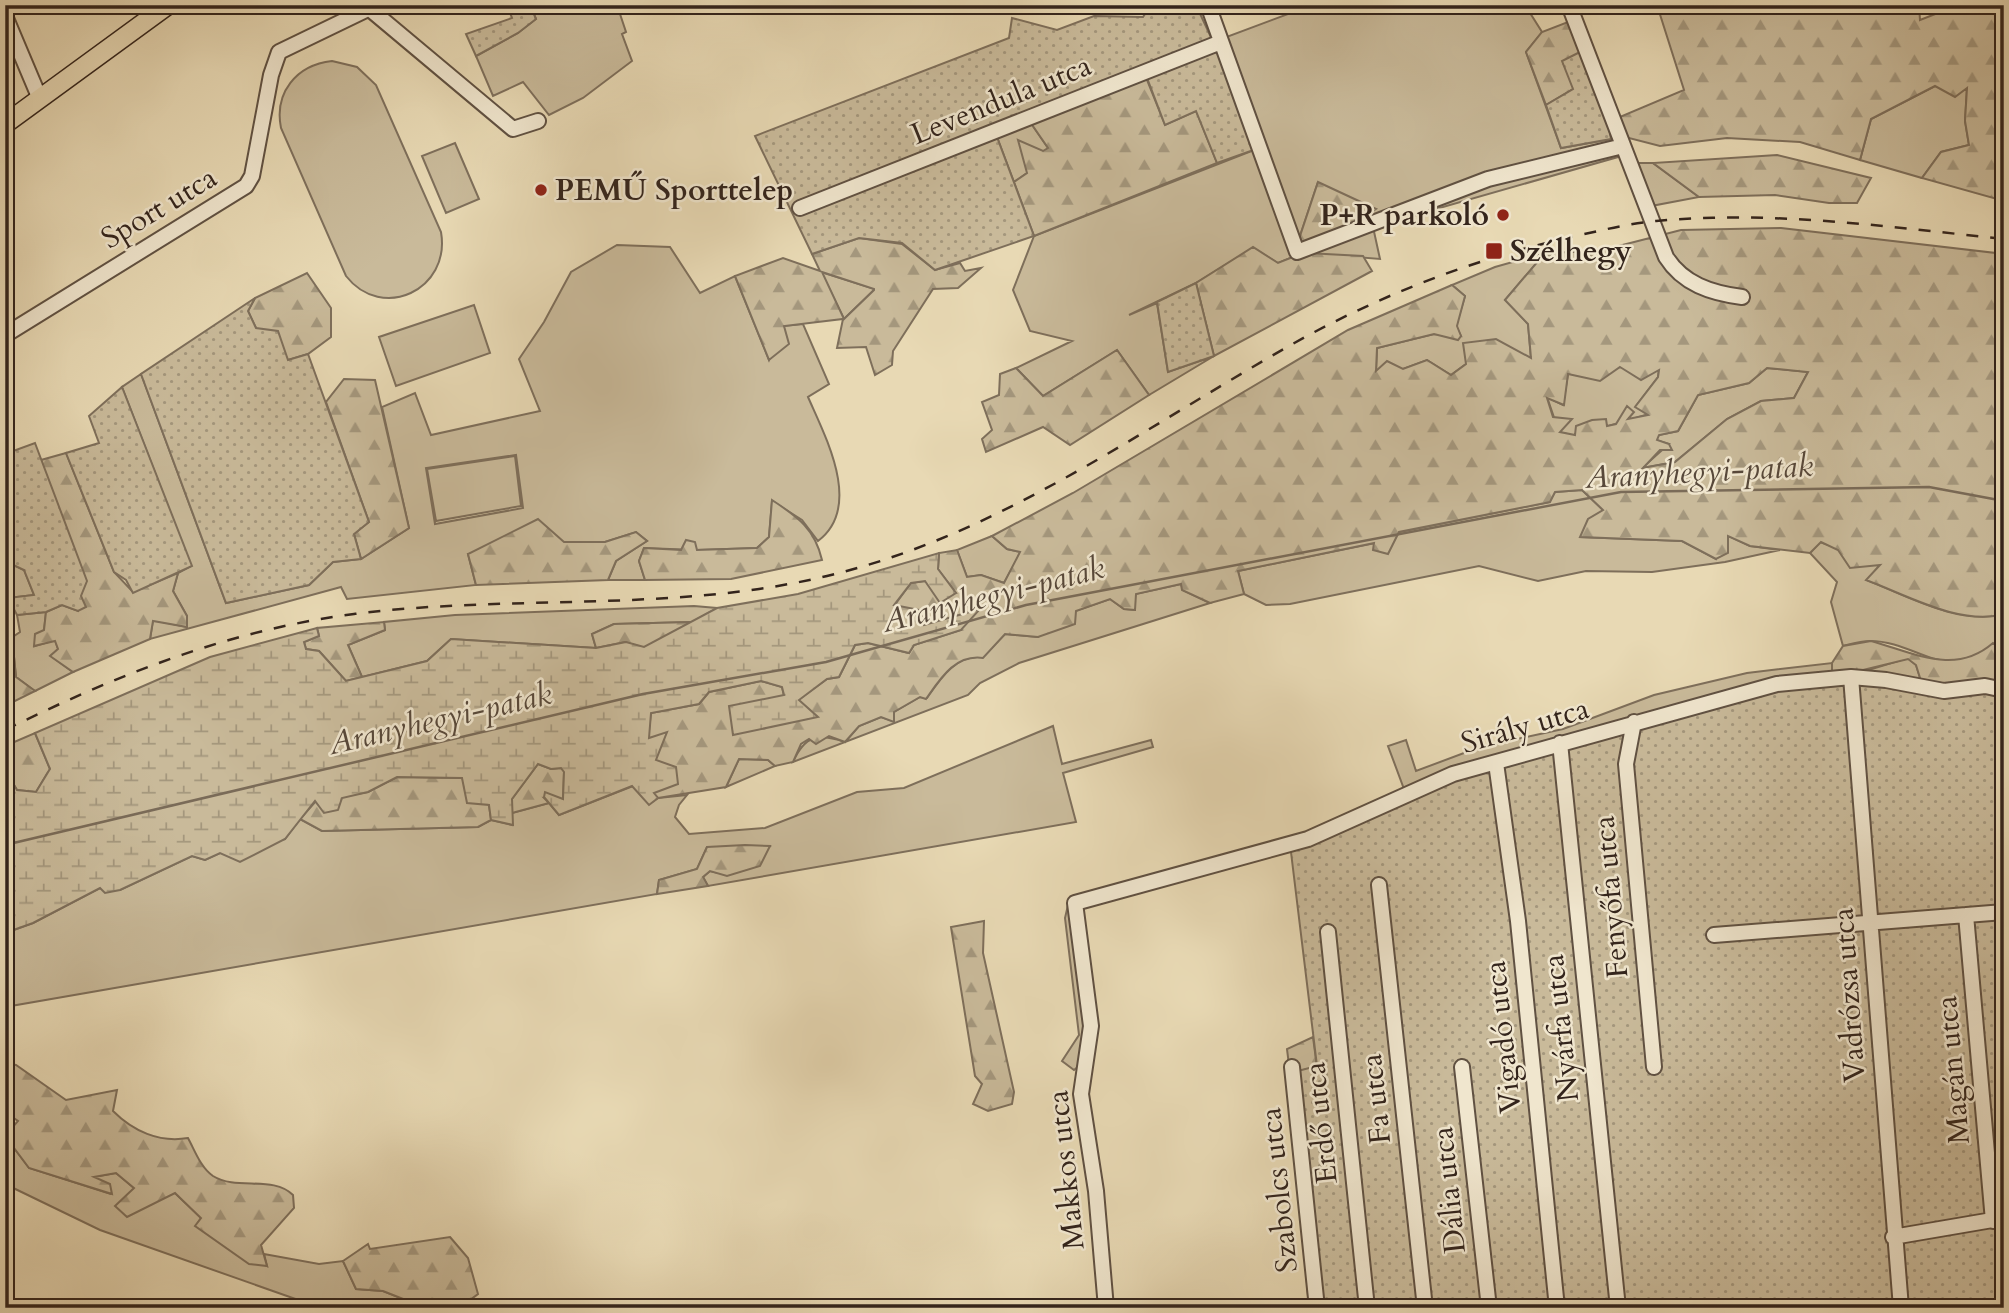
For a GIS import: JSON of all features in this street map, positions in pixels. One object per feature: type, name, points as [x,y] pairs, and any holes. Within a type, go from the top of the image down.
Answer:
[{"type":"main road","points":[[5,124],[168,5]]},
{"type":"street","points":[[789,5],[820,5]]},
{"type":"street","points":[[1208,5],[1297,252],[1488,178],[1623,146]]},
{"type":"street","points":[[1569,5],[1653,230],[1671,266],[1696,285],[1718,293],[1742,297]]},
{"type":"street","points":[[366,7],[513,129],[538,121]]},
{"type":"street","name":"Sport utca","points":[[5,335],[246,186],[252,176],[271,75],[279,52],[366,7]]},
{"type":"street","points":[[5,16],[40,99]]},
{"type":"street","name":"Levendula utca","points":[[800,208],[1221,42]]},
{"type":"street","name":"Sirály utca","points":[[1074,903],[1308,839],[1453,774],[1777,684],[1851,677],[1944,691],[1985,686],[2004,690]]},
{"type":"street","name":"Vadrózsa utca","points":[[1851,677],[1893,1237],[1901,1308]]},
{"type":"street","name":"Fenyőfa utca","points":[[1634,722],[1626,764],[1654,1067]]},
{"type":"street","name":"Nyárfa utca","points":[[1560,743],[1618,1308]]},
{"type":"street","name":"Vigadó utca","points":[[1496,763],[1518,921],[1557,1308]]},
{"type":"street","name":"Fa utca","points":[[1379,885],[1425,1308]]},
{"type":"street","name":"Makkos utca","points":[[1074,903],[1091,1026],[1081,1094],[1096,1191],[1106,1308]]},
{"type":"street","points":[[1714,935],[2004,912]]},
{"type":"street","name":"Magán utca","points":[[1966,915],[1998,1219]]},
{"type":"street","name":"Erdő utca","points":[[1328,932],[1367,1308]]},
{"type":"street","name":"Szabolcs utca","points":[[1292,1067],[1317,1308]]},
{"type":"street","name":"Dália utca","points":[[1462,1067],[1489,1308]]},
{"type":"street","points":[[1893,1237],[1998,1219]]},
{"type":"green space","points":[[507,5],[530,5],[536,19],[518,33],[476,56],[466,34],[512,18]]},
{"type":"green space","points":[[530,5],[617,5],[626,32],[622,34],[632,61],[583,98],[549,115],[523,82],[493,96],[476,56],[518,33],[536,19]]},
{"type":"green space","points":[[1151,5],[1196,5],[1262,147],[1217,163],[1196,111],[1165,125],[1144,70],[994,129],[1034,236],[935,270],[902,243],[859,238],[812,254],[755,136],[1009,38],[1012,18],[1057,30],[1094,16],[1143,17]]},
{"type":"green space","points":[[1312,5],[1525,5],[1542,32],[1526,52],[1561,148],[1611,139],[1618,157],[1373,227],[1380,259],[1305,253],[1318,182],[1293,257],[1278,263],[1253,248],[1196,283],[1129,315],[1157,303],[1168,372],[1214,356],[1149,395],[1117,350],[1043,396],[1016,368],[1072,341],[1030,331],[1013,290],[1034,236],[1262,147],[1213,42]]},
{"type":"green space","points":[[1657,5],[1877,5],[1877,11],[1886,5],[1919,5],[1920,20],[1938,13],[1941,5],[2004,5],[2004,201],[1922,178],[1941,152],[1969,145],[1965,121],[1967,88],[1955,97],[1935,86],[1871,119],[1860,160],[1800,142],[1727,138],[1660,146],[1621,136],[1615,119],[1684,90]]},
{"type":"green space","points":[[1568,22],[1580,52],[1573,89],[1546,105],[1526,52],[1542,32]]},
{"type":"green space","points":[[1580,52],[1608,122],[1611,139],[1561,148],[1546,105],[1573,89],[1562,61]]},
{"type":"green space","points":[[332,61],[357,67],[376,85],[441,232],[441,252],[435,270],[425,284],[411,293],[395,298],[377,297],[361,290],[346,276],[281,128],[281,103],[290,83],[308,68]]},
{"type":"green space","points":[[1143,70],[1165,125],[1196,111],[1217,163],[1034,236],[1014,182],[1027,173],[1018,140],[1043,151],[1048,148],[1026,116]]},
{"type":"green space","points":[[1935,86],[1967,87],[1965,121],[1969,145],[1941,152],[1922,178],[1860,160],[1871,119]]},
{"type":"green space","points":[[1026,116],[1048,148],[1027,173],[1014,182],[994,129]]},
{"type":"green space","points":[[455,143],[479,199],[446,213],[422,156]]},
{"type":"green space","points":[[1777,155],[1871,178],[1857,203],[1829,203],[1775,195],[1699,197],[1653,163]]},
{"type":"green space","points":[[1638,163],[1653,163],[1699,197],[1651,206]]},
{"type":"green space","points":[[1318,182],[1376,209],[1306,253],[1363,256],[1372,271],[1214,356],[1196,283],[1253,247],[1278,263],[1293,257]]},
{"type":"green space","points":[[1781,228],[2004,254],[2004,614],[1970,616],[1916,601],[1866,580],[1880,565],[1850,568],[1838,550],[1821,542],[1810,553],[1750,546],[1728,536],[1728,553],[1716,559],[1682,541],[1580,537],[1588,519],[1603,510],[1582,490],[1555,492],[1550,502],[1399,532],[1388,554],[1373,550],[1374,543],[1238,571],[1244,594],[1210,603],[1182,590],[1181,584],[1136,594],[1135,610],[1124,609],[1110,599],[1076,611],[1075,624],[1038,637],[1005,634],[983,658],[964,660],[956,664],[926,699],[920,697],[894,712],[894,722],[881,717],[859,726],[845,742],[829,736],[816,744],[809,739],[801,744],[793,762],[775,766],[768,760],[739,759],[726,787],[658,798],[654,794],[656,760],[648,739],[651,713],[699,704],[709,692],[761,681],[782,687],[784,696],[817,717],[798,700],[827,679],[839,677],[855,645],[868,643],[909,653],[914,645],[961,630],[939,623],[924,625],[894,606],[911,583],[925,581],[955,592],[938,569],[939,553],[957,550],[967,577],[981,575],[1004,583],[1020,552],[1007,549],[992,536],[1073,493],[1348,330],[1452,285],[1465,296],[1457,326],[1461,336],[1458,340],[1434,334],[1377,348],[1376,371],[1387,361],[1403,369],[1427,360],[1451,375],[1466,364],[1463,343],[1496,339],[1531,358],[1528,324],[1505,300],[1545,253],[1599,251],[1681,230]],"holes":[[[1620,367],[1641,380],[1659,370],[1658,377],[1635,407],[1648,415],[1628,419],[1634,412],[1627,406],[1616,424],[1607,426],[1606,419],[1592,420],[1576,426],[1575,435],[1560,432],[1572,419],[1553,417],[1547,398],[1564,405],[1568,374],[1600,381]],[[1767,368],[1808,372],[1794,398],[1761,401],[1727,419],[1675,462],[1643,468],[1660,450],[1672,450],[1669,444],[1657,440],[1659,435],[1678,431],[1698,395],[1749,383]]]},
{"type":"green space","points":[[859,238],[902,244],[935,270],[960,263],[965,271],[981,268],[958,288],[933,289],[893,351],[892,365],[875,375],[866,347],[837,348],[843,319],[784,326],[789,344],[769,360],[735,276],[783,258],[820,271],[812,254]],"holes":[[[822,272],[874,289],[844,319]]]},
{"type":"green space","points":[[617,245],[670,247],[700,293],[735,276],[769,360],[783,326],[803,324],[829,384],[808,397],[831,452],[839,491],[838,510],[831,527],[818,541],[802,520],[772,501],[769,537],[757,548],[644,548],[639,561],[645,580],[608,580],[616,561],[647,541],[636,532],[605,542],[564,542],[468,554],[476,585],[347,599],[341,587],[150,639],[153,620],[187,627],[187,616],[173,591],[178,573],[191,566],[122,387],[141,374],[226,603],[309,585],[333,562],[361,559],[409,528],[382,407],[415,393],[431,435],[540,411],[519,359],[544,322],[571,272]],"holes":[[[516,455],[523,508],[435,524],[426,468]]]},
{"type":"green space","points":[[1545,253],[1505,300],[1528,324],[1531,359],[1466,364],[1451,375],[1427,360],[1403,369],[1376,372],[1377,348],[1434,334],[1461,336],[1456,326],[1465,296],[1452,285],[1495,267]]},
{"type":"green space","points":[[821,272],[875,289],[844,319]]},
{"type":"green space","points":[[307,273],[331,308],[331,337],[308,354],[288,360],[256,328],[248,311],[255,298]]},
{"type":"green space","points":[[1196,283],[1214,356],[1168,372],[1157,302]]},
{"type":"green space","points":[[255,298],[248,311],[256,328],[278,331],[288,360],[308,354],[369,522],[354,534],[361,559],[333,562],[309,585],[226,603],[141,374]]},
{"type":"green space","points":[[474,305],[490,353],[396,386],[379,337]]},
{"type":"green space","points":[[1117,350],[1149,395],[1070,445],[1043,427],[986,452],[982,439],[992,430],[982,402],[999,395],[1000,374],[1016,368],[1043,396]]},
{"type":"green space","points":[[1620,367],[1659,369],[1658,377],[1636,406],[1649,414],[1575,436],[1559,432],[1547,397],[1563,405],[1568,374]]},
{"type":"green space","points":[[1767,368],[1808,372],[1794,398],[1761,401],[1727,419],[1675,462],[1642,468],[1669,444],[1656,440],[1659,435],[1678,431],[1698,395],[1749,383]]},
{"type":"green space","points":[[344,379],[375,380],[409,528],[361,559],[354,534],[369,522],[326,402]]},
{"type":"green space","points":[[122,387],[192,566],[133,593],[126,580],[114,572],[66,453],[99,443],[89,416]]},
{"type":"green space","points":[[35,443],[87,581],[81,596],[86,607],[78,611],[62,605],[46,612],[17,615],[8,598],[34,595],[24,570],[5,561],[5,454]]},
{"type":"green space","points":[[66,453],[114,572],[133,592],[178,573],[173,591],[187,616],[187,627],[153,621],[150,639],[73,672],[50,656],[58,649],[55,641],[34,646],[35,634],[44,630],[46,612],[62,605],[78,611],[81,596],[41,460]]},
{"type":"green space","points":[[515,456],[521,506],[436,521],[427,469]]},
{"type":"green space","points":[[1582,490],[1604,511],[1581,537],[1682,541],[1716,559],[1727,535],[1750,546],[1780,550],[1725,562],[1652,572],[1586,571],[1538,581],[1479,566],[1290,604],[1266,605],[1244,594],[1238,571],[1375,543],[1399,532],[1549,502],[1555,492]]},
{"type":"green space","points":[[772,500],[790,512],[810,532],[822,560],[731,579],[645,580],[639,561],[644,548],[681,550],[686,540],[695,542],[697,550],[757,548],[769,537]]},
{"type":"green space","points":[[538,519],[564,542],[605,542],[636,532],[647,541],[616,561],[608,580],[476,585],[468,554]]},
{"type":"green space","points":[[992,536],[1007,549],[1021,552],[1004,583],[981,575],[967,577],[957,550]]},
{"type":"green space","points":[[1820,542],[1881,564],[1867,580],[1916,601],[1970,616],[2004,614],[2004,652],[1993,644],[1976,656],[1960,661],[1945,661],[1887,643],[1867,641],[1843,646],[1831,602],[1837,582],[1810,553]]},
{"type":"green space","points":[[939,553],[938,569],[956,593],[940,603],[925,581],[911,583],[894,605],[920,610],[924,625],[980,609],[961,630],[914,645],[909,653],[868,643],[855,645],[839,677],[827,679],[799,700],[818,717],[733,735],[729,706],[784,695],[782,687],[761,681],[709,692],[699,704],[651,713],[649,738],[667,732],[656,760],[676,767],[678,784],[654,793],[658,798],[649,805],[632,786],[559,815],[544,797],[545,792],[563,799],[564,772],[561,768],[551,769],[538,764],[512,799],[513,825],[491,820],[489,805],[467,803],[462,778],[397,777],[368,792],[342,798],[338,810],[324,813],[315,801],[285,839],[240,862],[220,853],[205,860],[192,856],[120,890],[105,893],[100,888],[33,923],[5,933],[5,770],[17,790],[36,792],[50,769],[35,733],[210,657],[317,628],[319,636],[304,642],[306,649],[319,651],[346,681],[427,661],[451,639],[596,648],[626,642],[644,647],[717,608],[798,594]]},
{"type":"green space","points":[[5,561],[24,570],[34,595],[8,598]]},
{"type":"green space","points":[[1181,584],[1183,590],[1210,603],[1019,663],[980,683],[968,695],[793,762],[802,746],[813,738],[845,742],[859,726],[881,717],[893,721],[894,712],[920,697],[927,698],[950,669],[965,659],[983,657],[1005,634],[1038,637],[1075,611],[1110,599],[1124,609],[1135,610],[1135,594]]},
{"type":"green space","points":[[694,606],[717,608],[692,622],[614,624],[592,634],[596,648],[451,639],[427,661],[362,677],[348,645],[385,630],[384,622],[455,615]]},
{"type":"green space","points":[[46,612],[44,630],[35,646],[55,640],[58,649],[51,656],[73,672],[35,691],[16,677],[14,657],[5,656],[5,642],[20,632],[17,615]]},
{"type":"green space","points":[[384,622],[385,630],[348,645],[362,677],[346,681],[319,651],[306,649],[304,642],[319,636],[317,628]]},
{"type":"green space","points":[[692,622],[644,648],[625,642],[596,648],[592,634],[614,624]]},
{"type":"green space","points":[[1871,641],[1919,656],[1949,660],[1979,653],[1993,643],[2004,652],[2004,689],[1921,681],[1916,665],[1908,659],[1863,670],[1832,672],[1832,663],[1843,646]]},
{"type":"green space","points":[[5,656],[14,657],[16,677],[35,691],[5,706]]},
{"type":"green space","points":[[1908,658],[1916,665],[1921,681],[1865,671]]},
{"type":"green space","points":[[1832,663],[1832,672],[1750,686],[1404,789],[1388,746],[1406,740],[1416,771],[1480,747],[1563,729],[1654,695],[1747,673]]},
{"type":"green space","points":[[1863,670],[1949,685],[2004,689],[2004,1308],[1309,1308],[1290,1073],[1317,1066],[1290,844],[1405,795],[1750,686],[1832,672]]},
{"type":"green space","points":[[1053,726],[1062,764],[1151,740],[1153,747],[1063,773],[1076,822],[708,886],[703,877],[710,871],[736,871],[769,847],[707,847],[697,869],[659,880],[657,894],[5,1007],[5,933],[33,923],[100,888],[120,890],[192,856],[205,860],[220,853],[285,839],[300,819],[322,831],[478,827],[491,820],[512,825],[512,813],[549,803],[559,815],[633,786],[649,804],[658,798],[687,795],[679,805],[675,817],[689,834],[765,828],[857,792],[904,788]]},
{"type":"green space","points":[[35,733],[50,769],[36,792],[17,790],[5,770],[5,746]]},
{"type":"green space","points":[[739,759],[768,760],[775,766],[726,787]]},
{"type":"green space","points":[[538,764],[551,769],[561,768],[564,771],[563,799],[544,798],[549,803],[512,813],[512,799]]},
{"type":"green space","points":[[397,777],[462,778],[489,805],[491,820],[478,827],[322,831],[300,819],[316,801],[368,792]]},
{"type":"green space","points":[[770,846],[760,866],[727,876],[710,871],[703,877],[708,886],[657,894],[659,880],[697,869],[707,847]]},
{"type":"green space","points":[[1075,903],[1086,1048],[1079,1066],[1074,1070],[1062,1061],[1079,1035],[1065,918],[1068,905]]},
{"type":"green space","points":[[984,921],[983,953],[1014,1092],[1012,1104],[988,1111],[973,1104],[982,1084],[975,1076],[951,927]]},
{"type":"green space","points":[[1313,1037],[1317,1067],[1290,1073],[1287,1049]]},
{"type":"green space","points":[[5,1063],[16,1065],[66,1100],[117,1090],[113,1111],[147,1134],[167,1139],[188,1138],[202,1164],[213,1176],[233,1182],[275,1186],[293,1195],[294,1208],[261,1245],[267,1266],[249,1264],[195,1226],[201,1218],[175,1193],[127,1217],[115,1206],[134,1188],[116,1173],[94,1177],[110,1184],[112,1194],[29,1168],[14,1148],[5,1143],[5,1123],[12,1128],[18,1121],[5,1112]]},
{"type":"green space","points":[[5,1143],[14,1148],[29,1168],[111,1194],[93,1177],[116,1173],[134,1188],[175,1193],[201,1218],[196,1226],[267,1266],[264,1254],[319,1264],[343,1261],[356,1289],[383,1291],[426,1308],[321,1308],[100,1230],[5,1184]]},
{"type":"green space","points":[[450,1237],[468,1258],[478,1294],[459,1308],[426,1308],[383,1291],[356,1289],[343,1261],[368,1244],[370,1249]]},
{"type":"waterway","name":"Aranyhegyi-patak","points":[[5,845],[643,694],[826,662],[1026,605],[1621,492],[1929,487],[2004,501]]},
{"type":"railway","points":[[5,730],[89,691],[175,657],[262,631],[308,621],[413,608],[710,595],[827,576],[892,557],[955,533],[1016,504],[1338,320],[1432,279],[1530,247],[1644,222],[1743,217],[1830,221],[2004,239]]},
{"type":"place","name":"PEMŰ Sporttelep","points":[[541,190]]},
{"type":"place","name":"P+R parkoló","points":[[1503,215]]},
{"type":"place","name":"Szélhegy","points":[[1494,251]]}]
